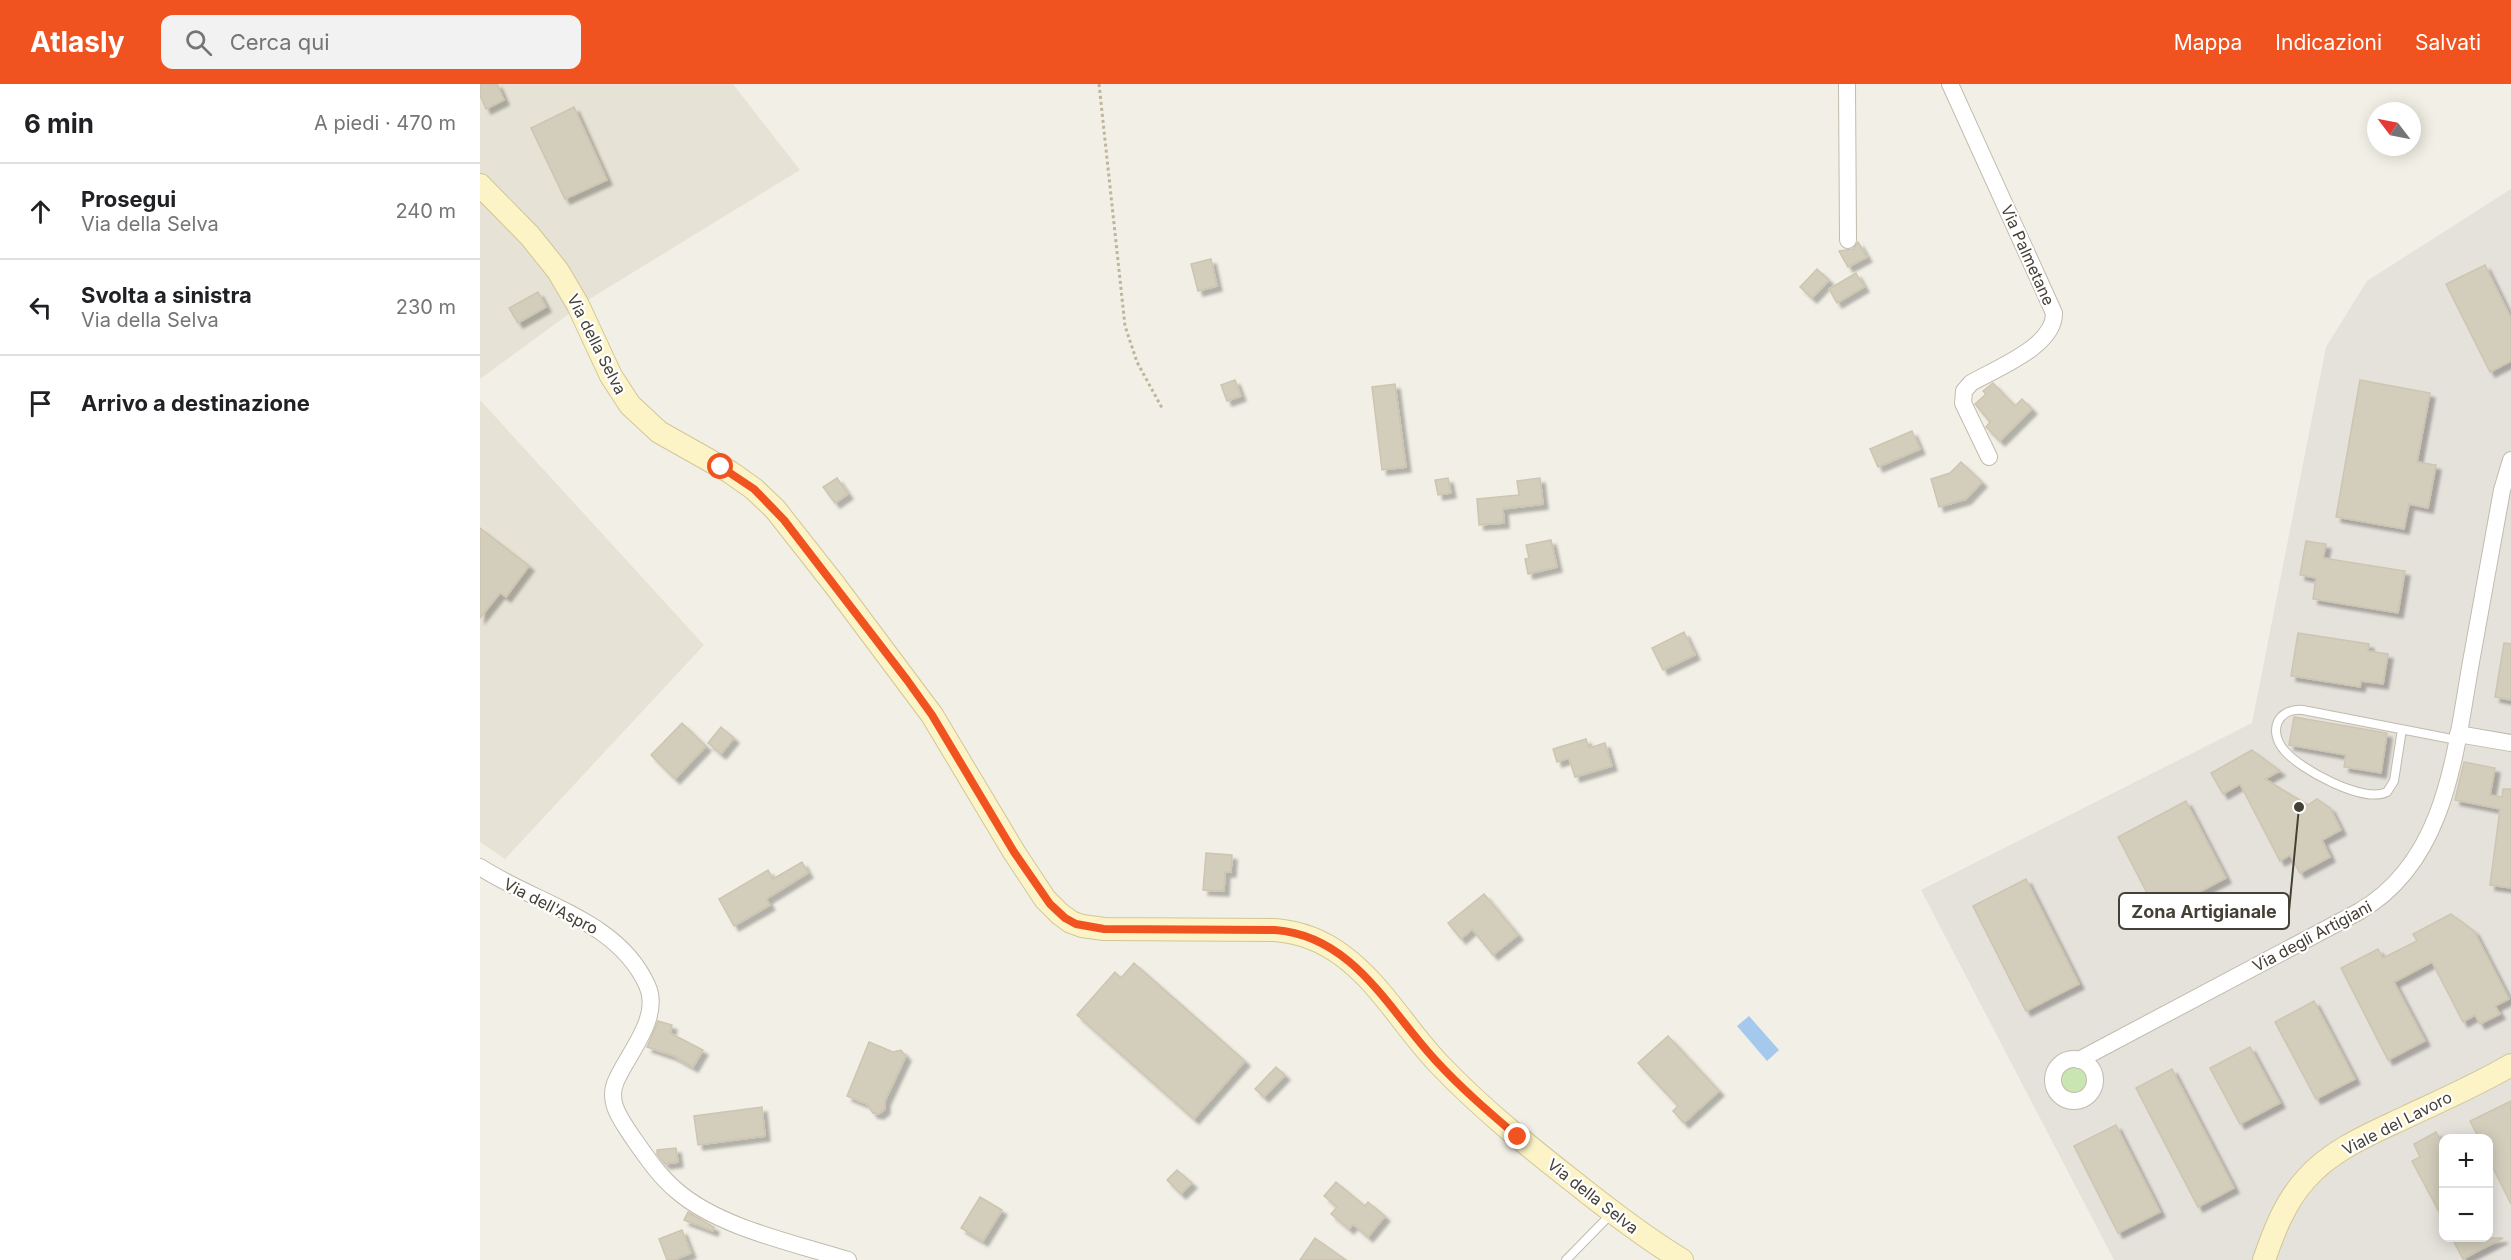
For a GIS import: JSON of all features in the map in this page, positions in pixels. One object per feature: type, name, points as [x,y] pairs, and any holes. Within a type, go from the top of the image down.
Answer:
[{"type":"street","points":[[1847,84],[1848,240]]},
{"type":"street","name":"Via Palmetane","points":[[1950,84],[2054,313],[2052,328],[2044,339],[1971,383],[1964,391],[1963,403],[1989,456]]},
{"type":"street","name":"Via della Selva","points":[[480,185],[538,244],[558,271],[578,305],[611,376],[636,412],[667,437],[742,480],[765,499],[793,531],[925,706],[1014,852],[1045,898],[1060,914],[1076,924],[1096,928],[1137,931],[1275,930],[1298,934],[1326,945],[1346,958],[1376,989],[1427,1052],[1456,1081],[1531,1148],[1613,1213],[1682,1260]]},
{"type":"street","name":"Via degli Artigiani","points":[[2079,1060],[2348,918],[2384,896],[2410,868],[2433,825],[2443,800],[2457,737],[2502,490],[2511,460]]},
{"type":"street","points":[[2457,737],[2511,743]]},
{"type":"street","name":"Via dell'Aspro","points":[[480,867],[514,888],[594,927],[623,950],[641,974],[651,997],[650,1011],[643,1032],[615,1083],[613,1099],[618,1115],[663,1178],[682,1196],[717,1215],[766,1234],[849,1260]]},
{"type":"street","name":"Viale del Lavoro","points":[[2264,1260],[2287,1204],[2318,1167],[2363,1138],[2511,1065]]},
{"type":"lane","points":[[2402,729],[2394,781],[2387,792],[2374,796],[2336,785],[2292,758],[2283,749],[2277,733],[2281,716],[2285,712],[2298,710],[2457,737]]},
{"type":"lane","points":[[1566,1260],[1613,1213]]},
{"type":"path","points":[[1099,84],[1125,326],[1137,362],[1162,408]]},
{"type":"shaded area","points":[[480,84],[733,84],[800,170],[588,300],[480,379]]},
{"type":"shaded area","points":[[2511,189],[2511,1260],[2114,1260],[1921,890],[2252,723],[2326,347],[2367,281]]},
{"type":"shaded area","points":[[480,400],[704,645],[505,859],[480,842]]},
{"type":"green space","points":[[2074,1065],[2085,1069],[2089,1080],[2085,1091],[2074,1095],[2063,1091],[2059,1080],[2063,1069]]},
{"type":"water","points":[[1749,1016],[1779,1050],[1767,1061],[1737,1026]]},
{"type":"building","points":[[480,84],[497,84],[504,100],[486,109],[480,95]]},
{"type":"building","points":[[574,107],[607,180],[565,199],[531,128]]},
{"type":"building","points":[[1858,242],[1867,257],[1848,267],[1839,251],[1853,249]]},
{"type":"building","points":[[1211,259],[1217,286],[1198,291],[1191,264]]},
{"type":"building","points":[[2485,265],[2511,318],[2511,361],[2490,372],[2446,284]]},
{"type":"building","points":[[1817,269],[1829,280],[1812,298],[1800,287]]},
{"type":"building","points":[[1856,273],[1864,287],[1837,303],[1829,289]]},
{"type":"building","points":[[538,292],[546,307],[518,323],[509,308]]},
{"type":"building","points":[[1235,380],[1241,396],[1227,401],[1221,385]]},
{"type":"building","points":[[2360,380],[2430,393],[2417,462],[2436,465],[2428,508],[2409,504],[2404,529],[2336,517]]},
{"type":"building","points":[[1993,383],[2015,406],[2022,399],[2032,409],[2000,441],[1986,427],[1990,422],[1975,404],[1986,394],[1983,391]]},
{"type":"building","points":[[1395,384],[1406,467],[1382,470],[1372,387]]},
{"type":"building","points":[[1912,431],[1920,449],[1878,467],[1870,449]]},
{"type":"building","points":[[1961,462],[1982,482],[1966,499],[1939,507],[1931,479],[1950,473]]},
{"type":"building","points":[[837,478],[848,494],[835,503],[823,487]]},
{"type":"building","points":[[1448,478],[1451,493],[1438,495],[1435,480]]},
{"type":"building","points":[[1540,478],[1543,504],[1503,509],[1504,523],[1479,525],[1477,499],[1519,495],[1517,481]]},
{"type":"building","points":[[480,528],[529,566],[506,597],[500,593],[480,618]]},
{"type":"building","points":[[1551,540],[1557,567],[1528,574],[1525,559],[1529,558],[1526,545]]},
{"type":"building","points":[[2306,541],[2326,544],[2323,558],[2405,571],[2398,613],[2313,599],[2316,578],[2300,575]]},
{"type":"building","points":[[1684,632],[1695,655],[1663,670],[1652,648]]},
{"type":"building","points":[[2298,633],[2369,644],[2368,651],[2388,654],[2383,684],[2361,681],[2360,687],[2291,676]]},
{"type":"building","points":[[2504,643],[2511,644],[2511,700],[2495,697]]},
{"type":"building","points":[[2294,717],[2387,733],[2381,773],[2344,767],[2346,755],[2289,745]]},
{"type":"building","points":[[682,723],[706,746],[675,779],[651,755]]},
{"type":"building","points":[[721,727],[734,738],[721,754],[708,743]]},
{"type":"building","points":[[1586,739],[1589,748],[1605,743],[1612,766],[1575,777],[1569,758],[1557,762],[1553,749]]},
{"type":"building","points":[[2252,750],[2280,771],[2265,779],[2308,805],[2317,799],[2330,808],[2341,830],[2322,840],[2330,857],[2300,873],[2290,855],[2280,861],[2240,784],[2223,794],[2211,773]]},
{"type":"building","points":[[2464,762],[2495,768],[2490,795],[2502,797],[2503,789],[2511,789],[2511,888],[2490,885],[2500,809],[2455,800]]},
{"type":"building","points":[[2186,801],[2226,878],[2158,914],[2118,837]]},
{"type":"building","points":[[1206,853],[1232,855],[1231,872],[1225,872],[1224,891],[1203,890]]},
{"type":"building","points":[[802,862],[808,873],[766,899],[770,905],[734,926],[719,899],[768,870],[773,879]]},
{"type":"building","points":[[2026,879],[2079,984],[2026,1011],[1973,906]]},
{"type":"building","points":[[1484,894],[1518,935],[1493,955],[1472,929],[1461,939],[1448,923]]},
{"type":"building","points":[[2451,914],[2474,931],[2509,999],[2495,1006],[2500,1014],[2480,1024],[2475,1015],[2463,1022],[2432,962],[2394,982],[2425,1041],[2388,1060],[2341,968],[2378,949],[2383,958],[2417,941],[2413,934]]},
{"type":"building","points":[[1134,963],[1245,1061],[1194,1119],[1077,1015],[1115,972],[1121,978]]},
{"type":"building","points":[[2314,1001],[2355,1079],[2316,1099],[2275,1022]]},
{"type":"building","points":[[658,1021],[672,1025],[670,1033],[703,1050],[693,1067],[674,1056],[647,1047]]},
{"type":"building","points":[[1668,1036],[1719,1091],[1684,1123],[1673,1111],[1678,1106],[1638,1063]]},
{"type":"building","points":[[869,1042],[893,1052],[901,1050],[906,1056],[885,1101],[885,1109],[879,1114],[873,1113],[867,1104],[847,1096]]},
{"type":"building","points":[[2250,1047],[2280,1103],[2240,1124],[2210,1068]]},
{"type":"building","points":[[1276,1067],[1285,1075],[1264,1097],[1255,1089]]},
{"type":"building","points":[[2172,1069],[2234,1188],[2198,1207],[2136,1088]]},
{"type":"building","points":[[2511,1101],[2511,1204],[2493,1168],[2493,1134],[2477,1134],[2470,1121]]},
{"type":"building","points":[[762,1107],[765,1136],[698,1145],[694,1116]]},
{"type":"building","points":[[2116,1125],[2160,1212],[2118,1233],[2074,1146]]},
{"type":"building","points":[[2436,1132],[2439,1138],[2439,1212],[2412,1161],[2420,1157],[2414,1144]]},
{"type":"building","points":[[676,1148],[678,1162],[665,1164],[657,1154],[657,1150]]},
{"type":"building","points":[[1177,1170],[1192,1183],[1181,1194],[1167,1180]]},
{"type":"building","points":[[1336,1182],[1365,1206],[1368,1202],[1385,1216],[1368,1237],[1353,1224],[1349,1229],[1331,1214],[1337,1207],[1324,1196]]},
{"type":"building","points":[[980,1197],[1002,1210],[983,1241],[961,1228]]},
{"type":"building","points":[[688,1212],[714,1227],[713,1231],[684,1220]]},
{"type":"building","points":[[682,1230],[691,1253],[674,1260],[667,1260],[659,1239]]},
{"type":"building","points":[[1315,1238],[1346,1260],[1300,1260]]},
{"type":"building","points":[[2493,1238],[2503,1238],[2463,1259],[2454,1242],[2493,1242]]},
{"type":"place","name":"Zona Artigianale","points":[[2299,807]]},
{"type":"route","points":[[721,467],[754,489],[775,509],[907,680],[932,715],[1014,852],[1054,909],[1082,927],[1137,931],[1275,930],[1317,940],[1346,958],[1386,1000],[1436,1061],[1518,1137]]}]
